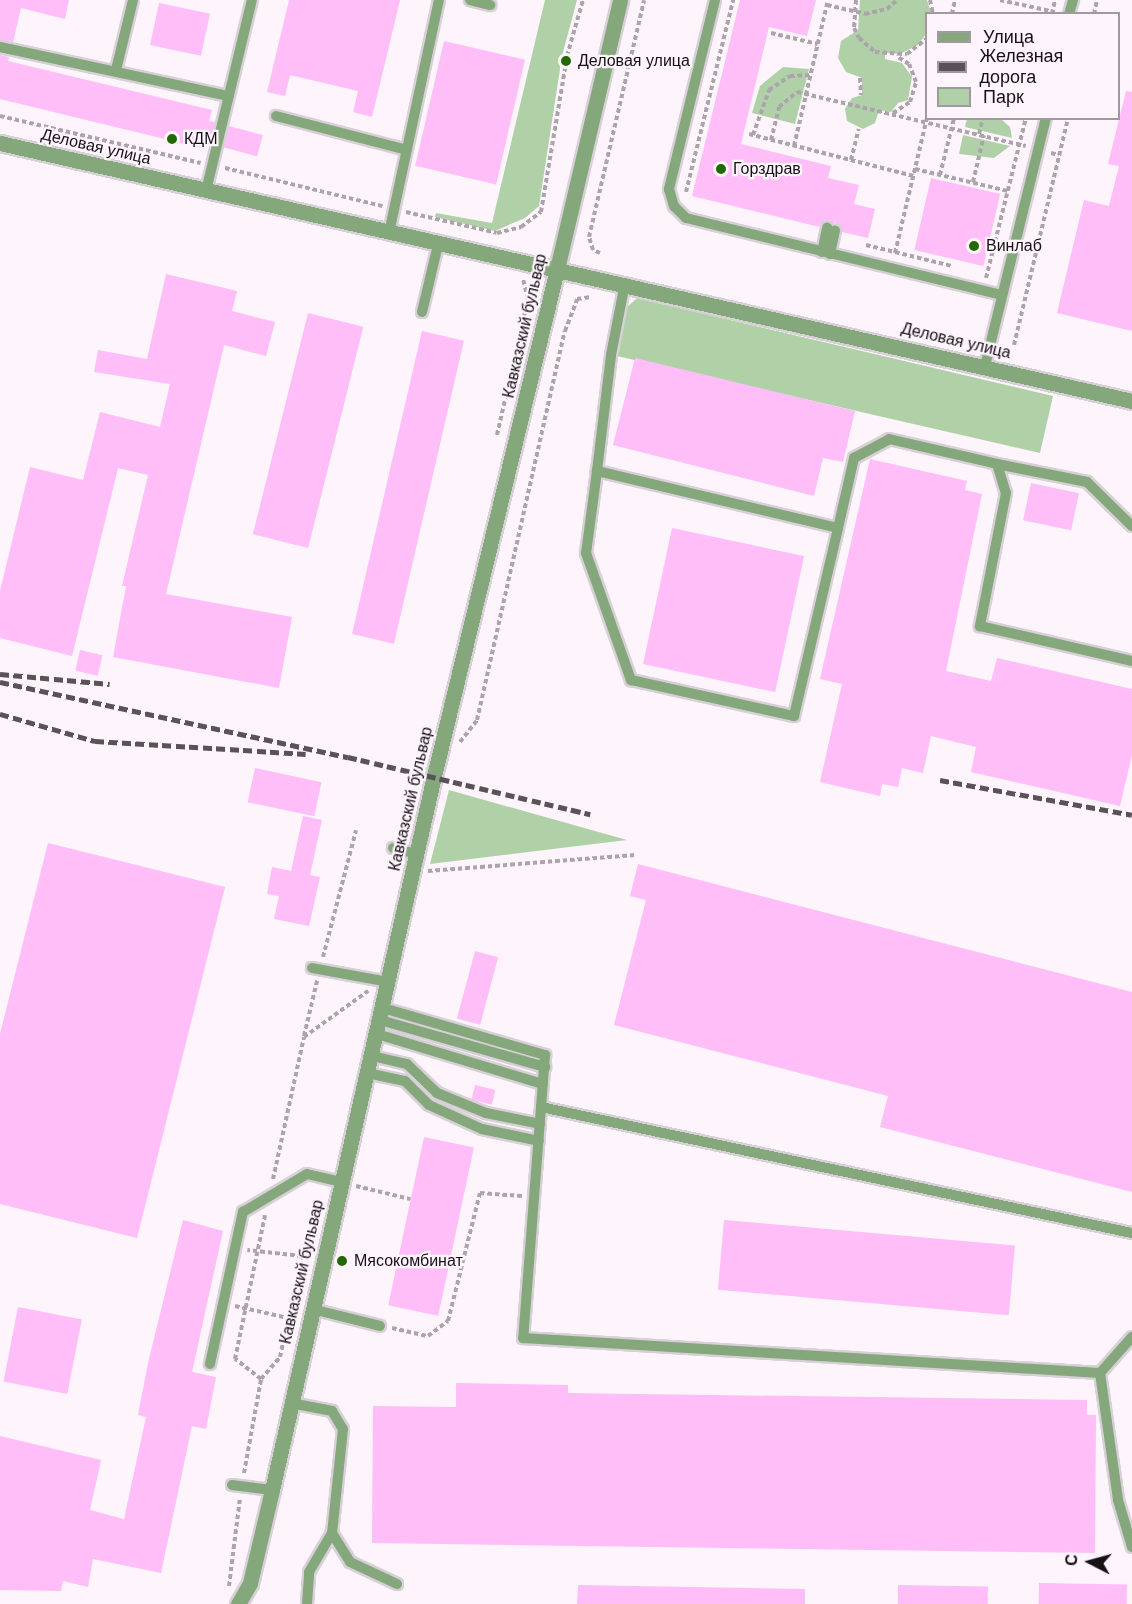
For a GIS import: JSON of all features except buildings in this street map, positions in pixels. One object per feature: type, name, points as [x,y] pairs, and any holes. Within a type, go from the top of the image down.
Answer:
[{"type":"street","name":"Кавказский бульвар","points":[[233,1598],[250,1583],[312,1309],[349,1184],[367,1073],[388,982],[423,857],[620,0]]},
{"type":"street","name":"Деловая улица","points":[[0,142],[438,245],[625,283],[1132,401]]},
{"type":"lane","points":[[116,70],[133,0]]},
{"type":"lane","points":[[206,191],[252,0]]},
{"type":"lane","points":[[389,233],[439,0]]},
{"type":"lane","points":[[470,0],[490,5]]},
{"type":"lane","points":[[715,0],[669,189],[674,206],[686,218],[1001,295]]},
{"type":"lane","points":[[0,46],[229,96]]},
{"type":"lane","points":[[276,116],[407,150]]},
{"type":"lane","points":[[985,366],[1046,120]]},
{"type":"lane","points":[[826,253],[832,232]]},
{"type":"lane","points":[[422,312],[438,245]]},
{"type":"lane","points":[[625,283],[611,355],[586,553],[631,680],[794,716],[854,458],[888,439],[1087,482],[1132,526]]},
{"type":"lane","points":[[997,464],[1006,493],[980,626],[1132,661]]},
{"type":"lane","points":[[597,471],[838,528]]},
{"type":"lane","points":[[393,848],[423,857]]},
{"type":"lane","points":[[316,969],[388,982]]},
{"type":"lane","points":[[380,1021],[441,1020],[545,1055],[523,1338],[1100,1373]]},
{"type":"lane","points":[[380,1021],[544,1067]]},
{"type":"lane","points":[[380,1021],[543,1084]]},
{"type":"lane","points":[[372,1056],[407,1064],[437,1093],[486,1113],[540,1124]]},
{"type":"lane","points":[[367,1073],[405,1081],[429,1105],[482,1129],[539,1141]]},
{"type":"lane","points":[[541,1107],[1132,1233]]},
{"type":"lane","points":[[210,1364],[243,1212],[307,1174],[349,1184]]},
{"type":"lane","points":[[312,1309],[380,1326]]},
{"type":"lane","points":[[1132,1337],[1100,1373],[1118,1500],[1132,1547]]},
{"type":"lane","points":[[291,1403],[332,1411],[343,1429],[332,1533],[309,1572],[307,1604]]},
{"type":"lane","points":[[237,1486],[272,1490]]},
{"type":"lane","points":[[332,1533],[350,1562],[397,1584]]},
{"type":"path","points":[[0,116],[497,233],[521,227],[541,212],[567,56],[583,0]]},
{"type":"path","points":[[600,253],[593,250],[589,237],[644,0]]},
{"type":"path","points":[[684,201],[733,0]]},
{"type":"path","points":[[856,0],[853,11],[854,28],[866,46],[875,52],[896,57],[909,64],[916,82],[910,102],[892,113]]},
{"type":"path","points":[[794,146],[828,3],[853,11],[876,13],[897,0]]},
{"type":"path","points":[[1003,1],[1025,0]]},
{"type":"path","points":[[1003,1],[1052,12],[1055,0]]},
{"type":"path","points":[[771,33],[818,44]]},
{"type":"path","points":[[896,57],[916,50],[925,41]]},
{"type":"path","points":[[811,75],[790,76],[769,90],[751,135],[914,176]]},
{"type":"path","points":[[860,78],[861,95]]},
{"type":"path","points":[[771,140],[778,107],[790,95],[807,92],[925,120]]},
{"type":"path","points":[[891,269],[927,120],[1059,155]]},
{"type":"path","points":[[940,175],[953,120]]},
{"type":"path","points":[[973,182],[983,120]]},
{"type":"path","points":[[983,291],[1026,120]]},
{"type":"path","points":[[1014,345],[1068,120]]},
{"type":"path","points":[[851,160],[859,129]]},
{"type":"path","points":[[915,169],[1008,191]]},
{"type":"path","points":[[832,232],[896,251]]},
{"type":"path","points":[[519,276],[528,290],[524,321]]},
{"type":"path","points":[[455,748],[477,720],[565,331],[578,299],[591,297]]},
{"type":"path","points":[[261,1379],[235,1359],[304,1037],[316,969],[356,830]]},
{"type":"path","points":[[427,871],[635,855]]},
{"type":"path","points":[[423,857],[427,871],[424,883]]},
{"type":"path","points":[[304,1037],[368,991],[371,979]]},
{"type":"path","points":[[349,1184],[358,1175]]},
{"type":"path","points":[[349,1184],[352,1197]]},
{"type":"path","points":[[349,1184],[410,1198]]},
{"type":"path","points":[[380,1326],[428,1336],[448,1321],[480,1193],[534,1197]]},
{"type":"path","points":[[233,1598],[237,1486],[261,1379],[280,1357],[302,1256],[235,1249]]},
{"type":"path","points":[[223,1303],[288,1318]]},
{"type":"green space","points":[[545,0],[577,0],[562,56],[539,206],[525,218],[495,231],[435,217],[436,213],[492,223]]},
{"type":"green space","points":[[860,0],[927,0],[931,12],[925,12],[925,35],[918,45],[900,54],[885,53],[885,59],[902,63],[912,77],[908,100],[898,103],[891,112],[879,110],[875,123],[863,129],[847,121],[845,109],[852,98],[862,95],[862,78],[846,72],[838,58],[841,41],[858,30]]},
{"type":"green space","points":[[783,67],[809,69],[795,124],[752,113],[760,86]]},
{"type":"green space","points":[[967,120],[1002,120],[1010,127],[1012,138],[965,127]]},
{"type":"green space","points":[[963,135],[1010,146],[994,158],[959,154]]},
{"type":"green space","points":[[637,298],[1053,396],[1040,453],[617,356],[626,308]]},
{"type":"green space","points":[[449,790],[627,840],[430,864]]},
{"type":"railway","points":[[0,674],[110,684]]},
{"type":"railway","points":[[0,682],[348,757],[590,814]]},
{"type":"railway","points":[[0,714],[95,741],[306,754]]},
{"type":"railway","points":[[940,780],[1132,815]]},
{"type":"place","name":"Деловая улица","points":[[566,61]]},
{"type":"place","name":"КДМ","points":[[172,139]]},
{"type":"place","name":"Горздрав","points":[[721,169]]},
{"type":"place","name":"Винлаб","points":[[974,246]]},
{"type":"place","name":"Мясокомбинат","points":[[342,1261]]}]
